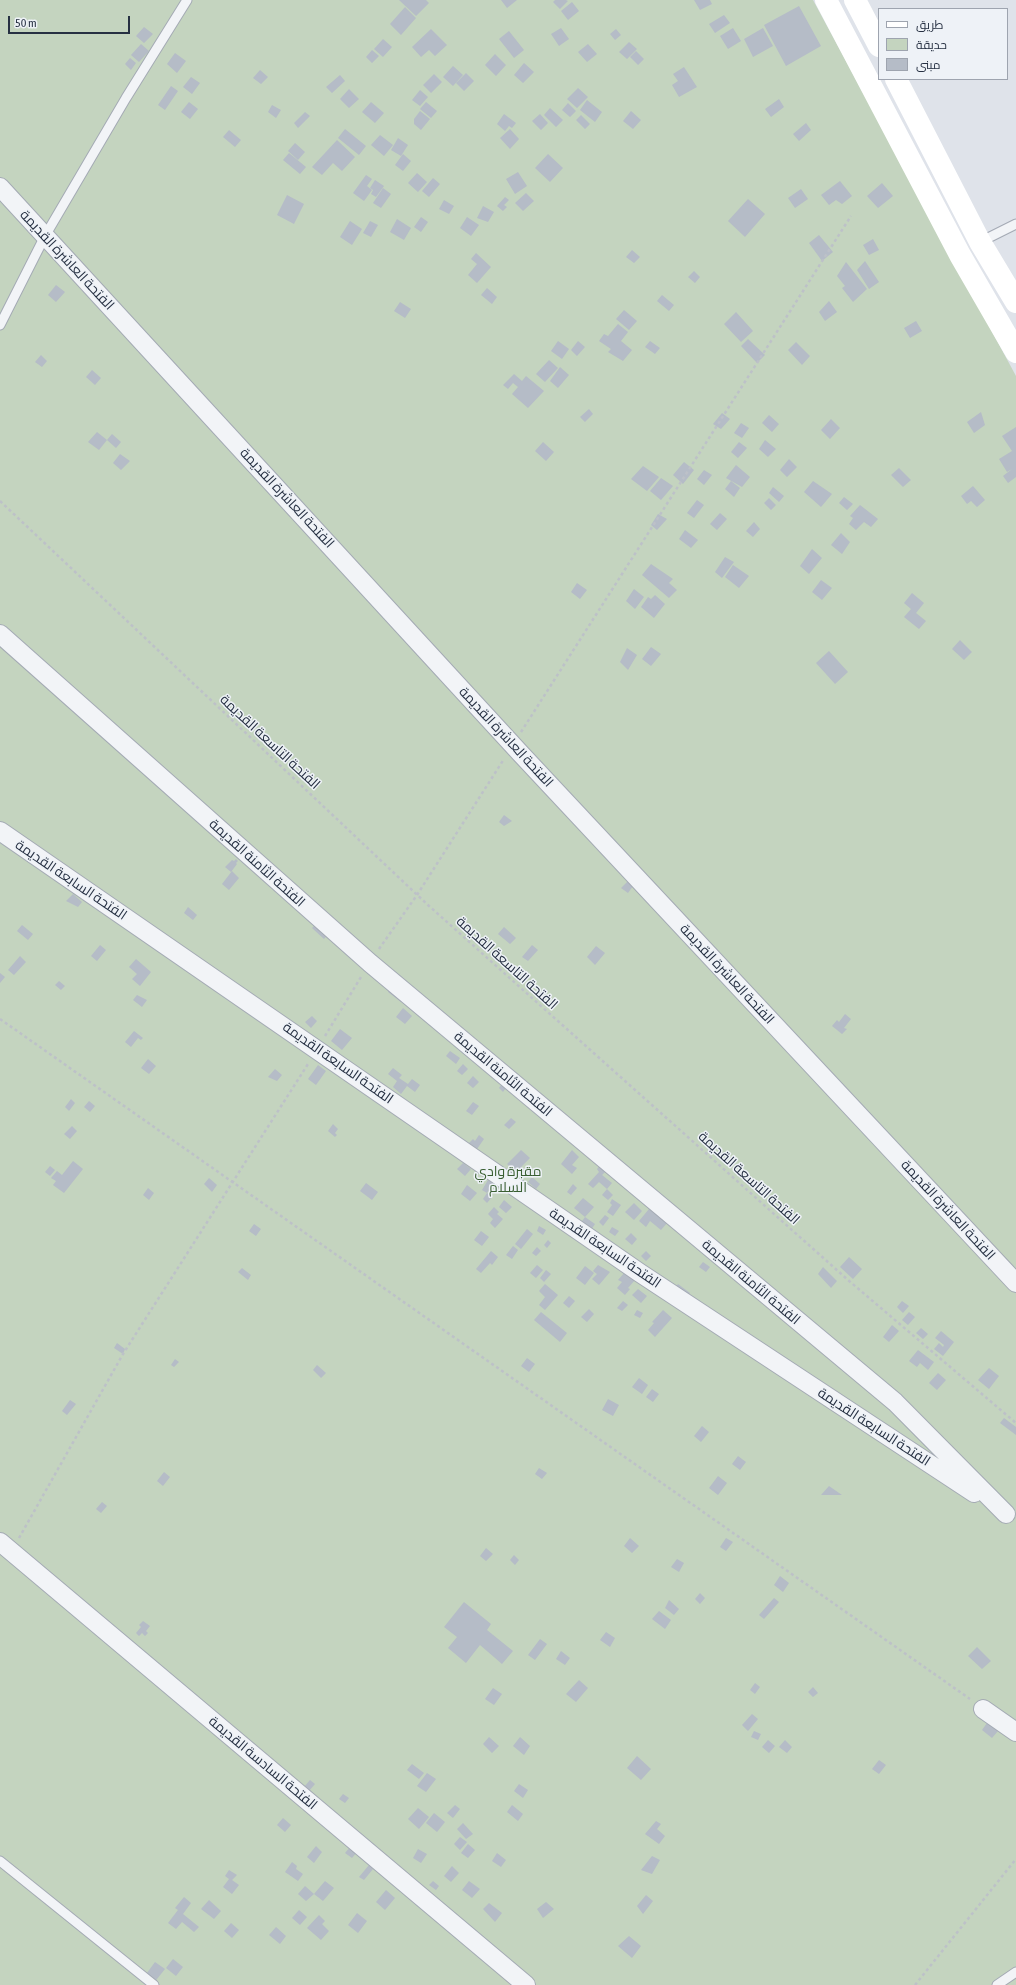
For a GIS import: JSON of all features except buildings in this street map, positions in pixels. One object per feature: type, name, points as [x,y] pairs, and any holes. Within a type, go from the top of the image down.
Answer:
[{"type":"main road","points":[[826,0],[960,255],[1016,352]]},
{"type":"main road","points":[[855,0],[878,44]]},
{"type":"main road","points":[[897,80],[980,242],[1016,302]]},
{"type":"street","name":"الفتحة العاشرة القديمة","points":[[0,187],[513,744],[1016,1283]]},
{"type":"street","name":"الفتحة الثامنة القديمة","points":[[0,634],[370,963],[895,1402],[1011,1518]]},
{"type":"street","name":"الفتحة السابعة القديمة","points":[[0,832],[631,1266],[1011,1518]]},
{"type":"street","name":"الفتحة السادسة القديمة","points":[[6,1546],[526,1985]]},
{"type":"street","points":[[983,1709],[1016,1732]]},
{"type":"lane","points":[[0,324],[45,236],[126,98],[187,0]]},
{"type":"lane","points":[[980,242],[1016,224]]},
{"type":"lane","points":[[0,1861],[154,1985]]},
{"type":"lane","points":[[997,1985],[1016,1972]]},
{"type":"path","points":[[6,1546],[123,1354],[370,963],[417,895],[851,216]]},
{"type":"path","name":"الفتحة التاسعة القديمة","points":[[0,501],[417,895],[842,1275],[1016,1423]]},
{"type":"path","points":[[0,1019],[983,1709]]},
{"type":"path","points":[[915,1985],[1016,1859]]},
{"type":"green space","name":"مقبرة وادي السلام","points":[[0,0],[813,0],[1016,376],[1016,1985],[0,1985]]}]
